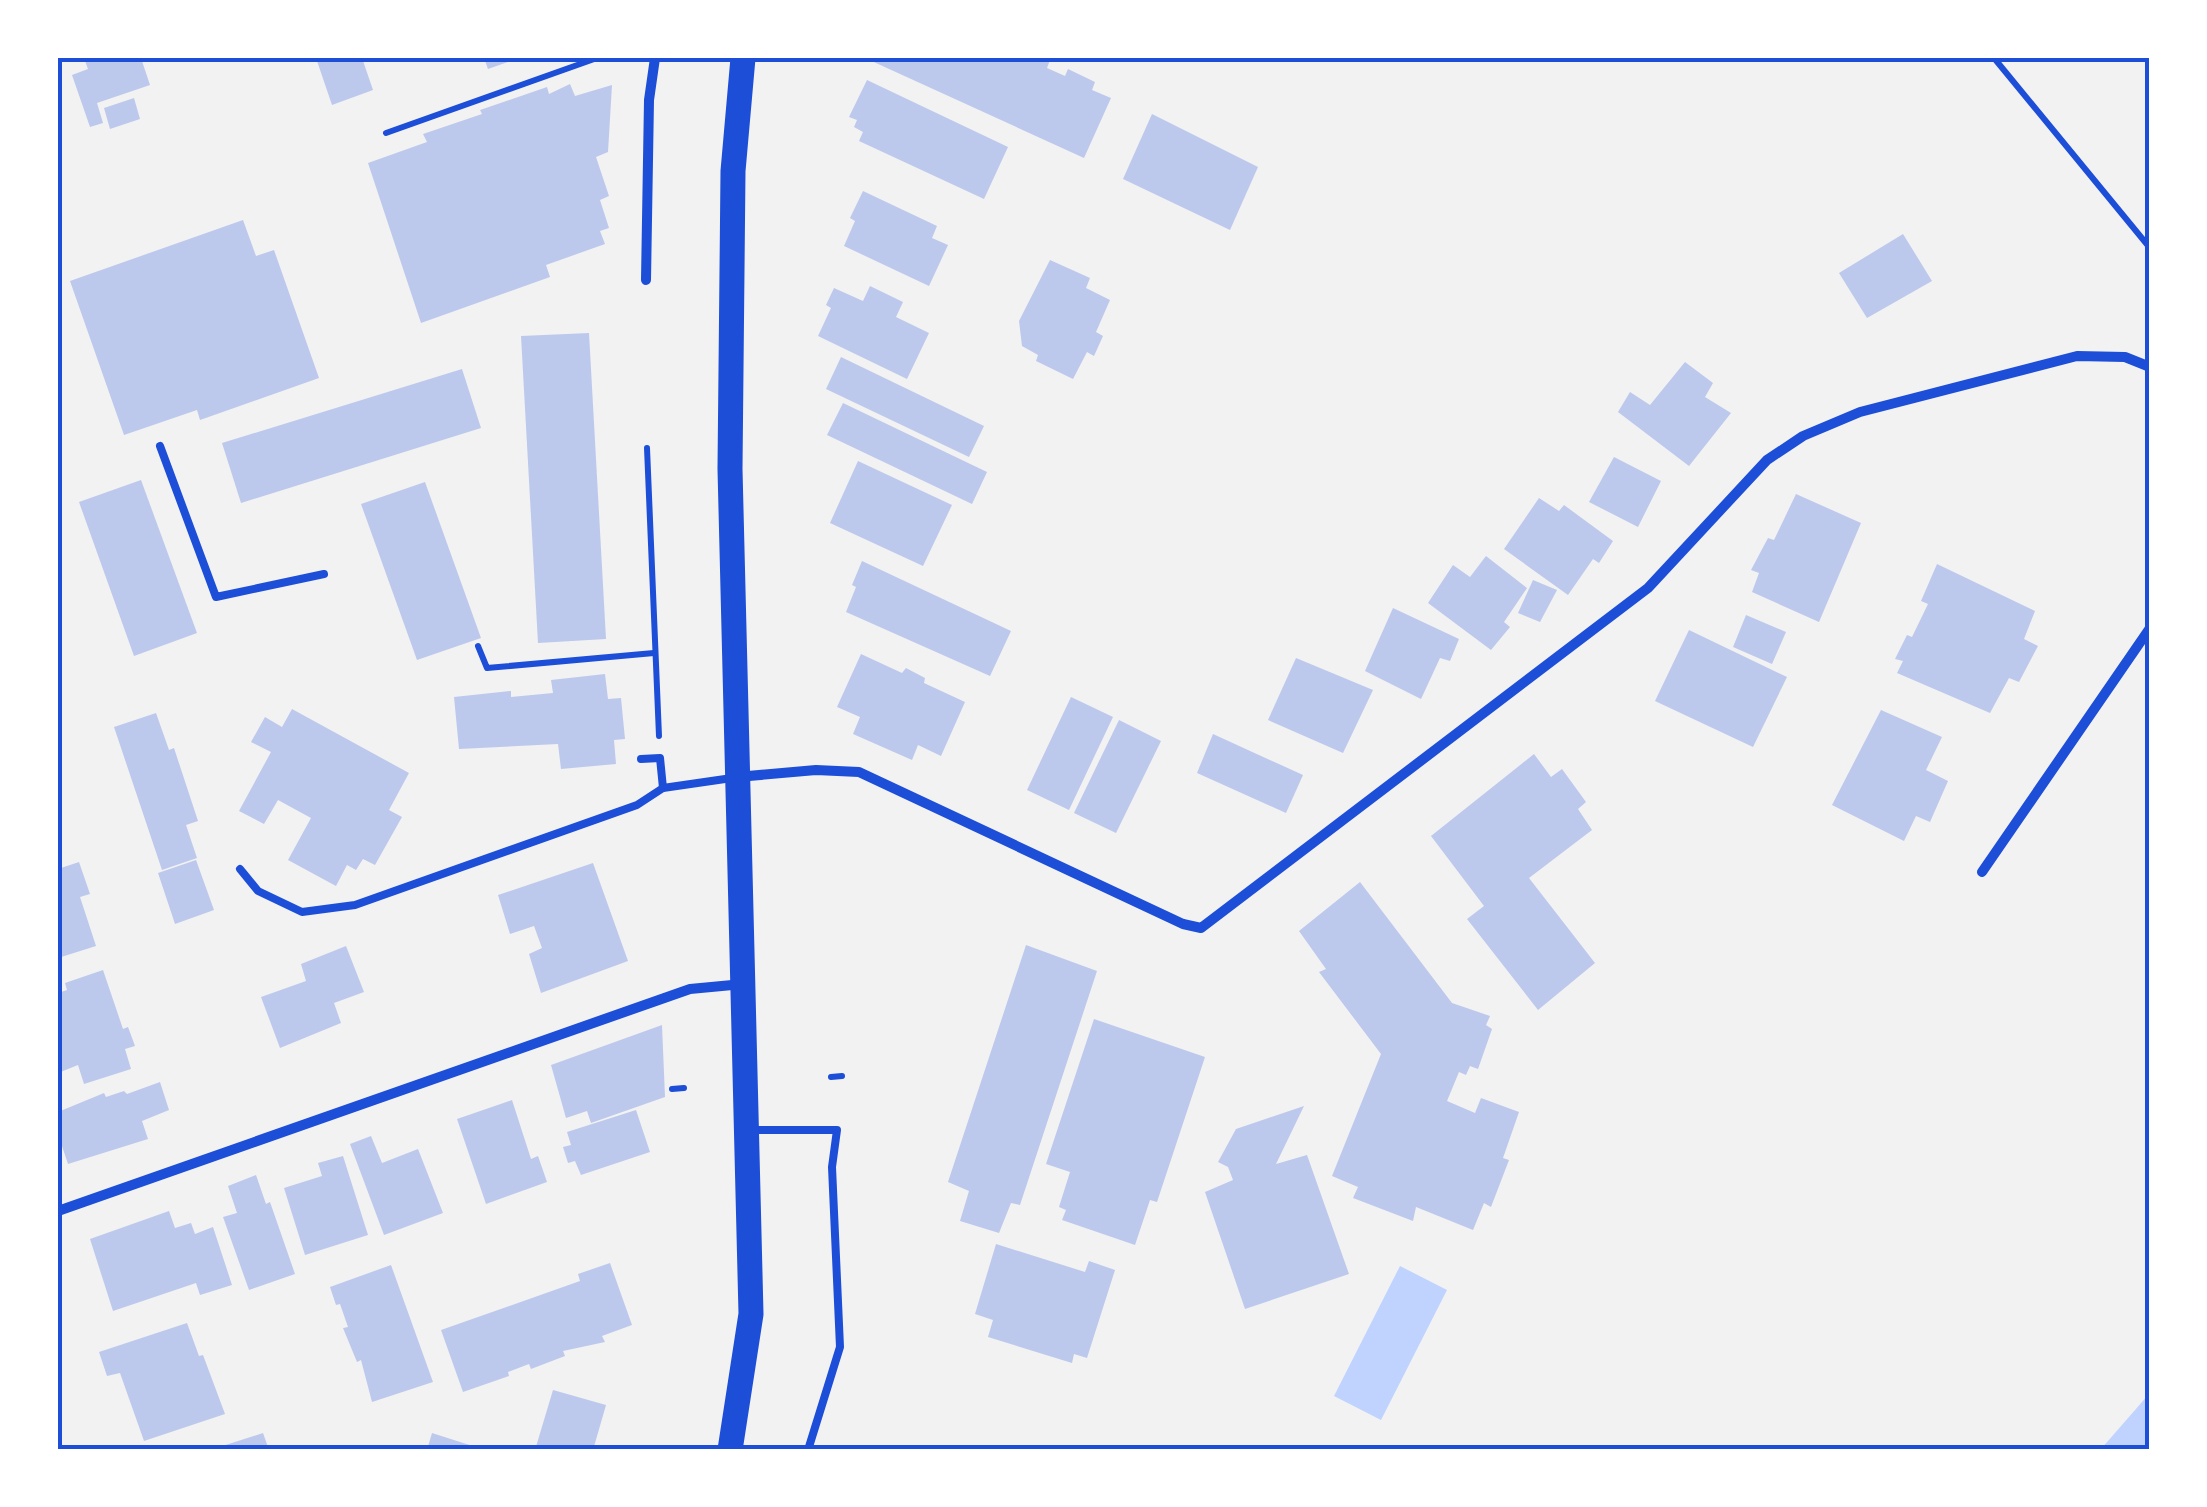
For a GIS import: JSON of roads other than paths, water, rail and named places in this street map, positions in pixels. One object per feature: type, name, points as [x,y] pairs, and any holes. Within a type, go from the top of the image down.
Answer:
[{"type":"main road","points":[[730,1450],[751,1314],[730,488],[732,171],[743,58]]},
{"type":"street","points":[[646,280],[649,100],[655,58]]},
{"type":"street","points":[[737,778],[816,770],[860,772],[1198,928],[1208,925],[1648,588],[1766,460],[1803,436],[1860,412],[2077,356],[2125,358],[2150,367]]},
{"type":"street","points":[[1982,872],[2150,628]]},
{"type":"street","points":[[58,1211],[690,989],[742,984]]},
{"type":"lane","points":[[160,446],[216,598],[324,574]]},
{"type":"lane","points":[[641,759],[660,758],[663,788]]},
{"type":"lane","points":[[240,868],[258,891],[302,912],[355,905],[637,804],[663,788],[737,778]]},
{"type":"lane","points":[[747,1130],[836,1130],[832,1167],[840,1347],[808,1450]]},
{"type":"water","points":[[1400,1266],[1447,1290],[1381,1420],[1334,1396]]},
{"type":"water","points":[[2149,1394],[2149,1449],[2101,1449]]}]
